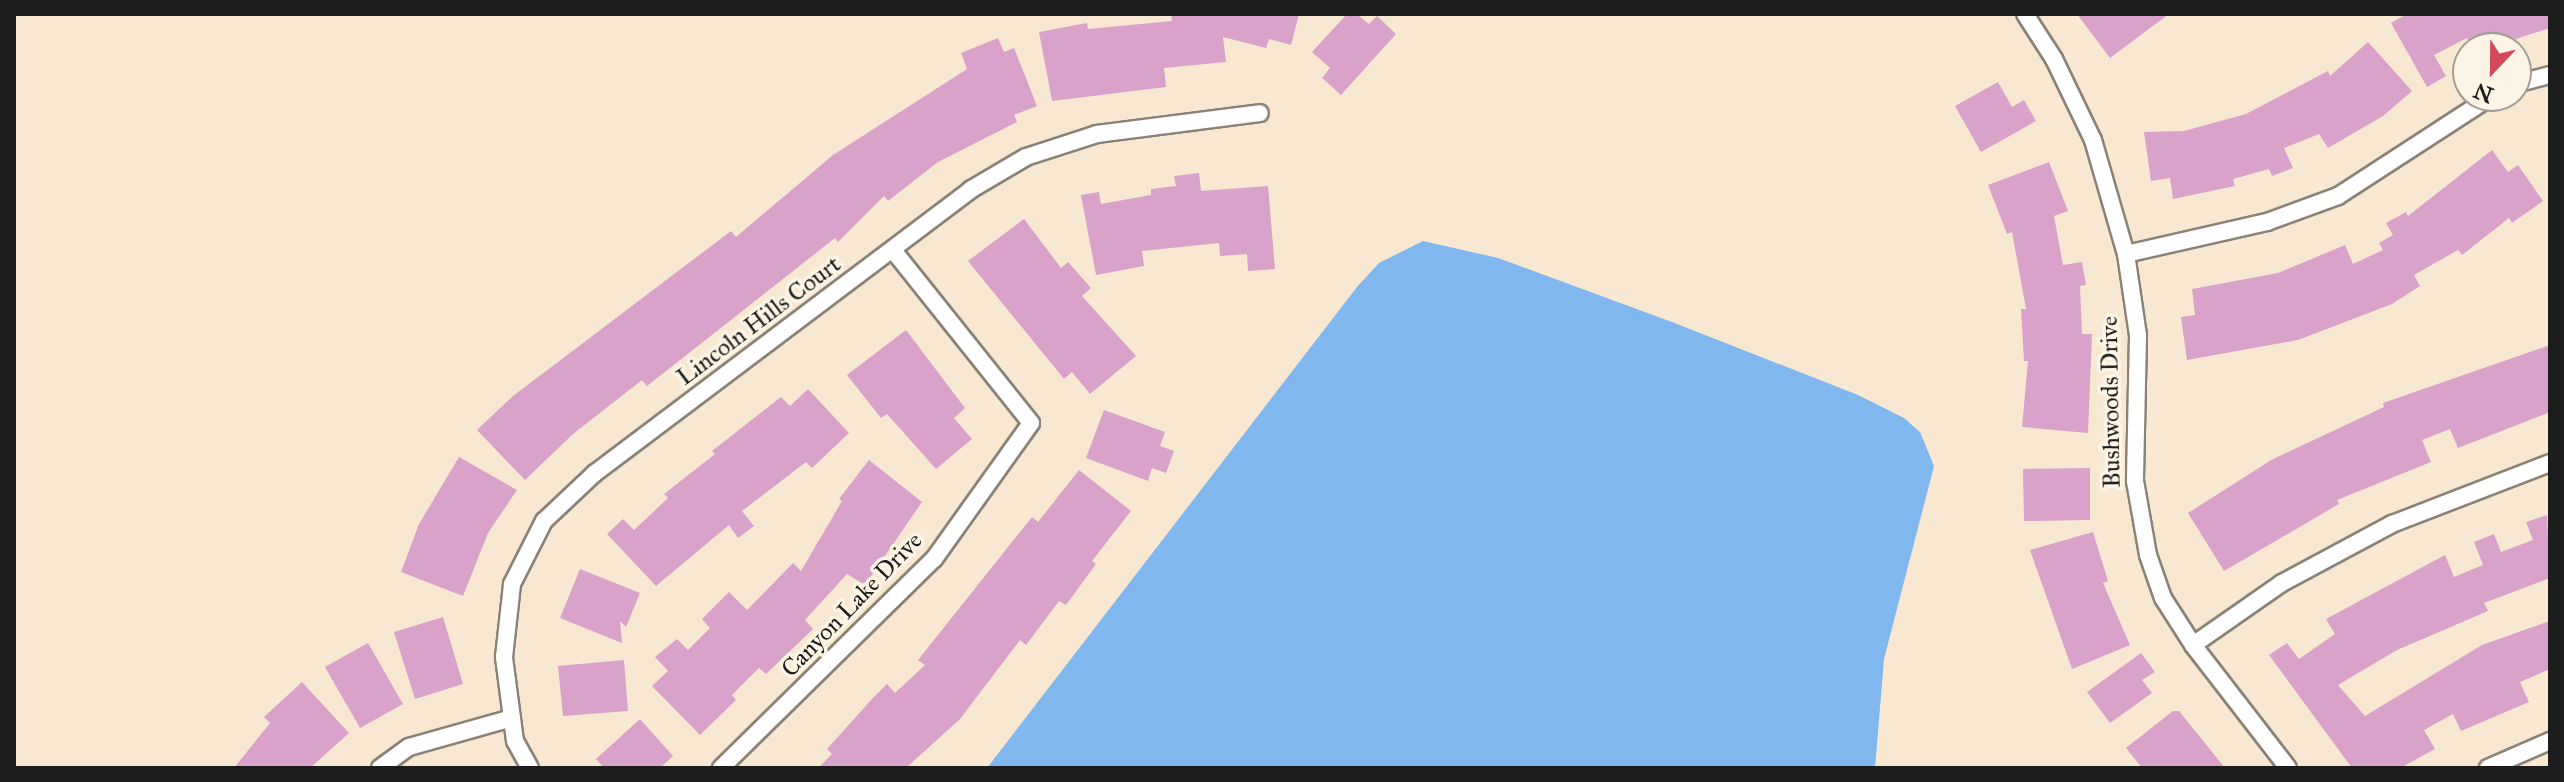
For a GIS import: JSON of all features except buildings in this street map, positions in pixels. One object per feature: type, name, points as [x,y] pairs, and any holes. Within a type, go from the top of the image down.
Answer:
[{"type":"street","name":"Bushwoods Drive","points":[[2025,14],[2081,112],[2126,254],[2138,335],[2135,481],[2140,523],[2163,598],[2193,645],[2288,768]]},
{"type":"street","points":[[2126,254],[2254,226],[2338,196],[2467,112]]},
{"type":"street","name":"Lincoln Hills Court","points":[[530,768],[515,741],[504,657],[512,584],[544,521],[595,473],[970,190],[1026,157],[1097,134],[1260,113]]},
{"type":"street","name":"Canyon Lake Drive","points":[[721,768],[934,559],[1031,423],[893,250]]},
{"type":"street","points":[[2193,645],[2282,583],[2392,524],[2550,463]]},
{"type":"street","points":[[380,768],[409,747],[512,718]]},
{"type":"street","points":[[2488,768],[2550,741]]},
{"type":"water","points":[[1423,241],[1498,258],[1672,322],[1858,395],[1904,418],[1920,432],[1934,466],[1884,659],[1875,768],[987,768],[1357,287],[1379,263]]}]
